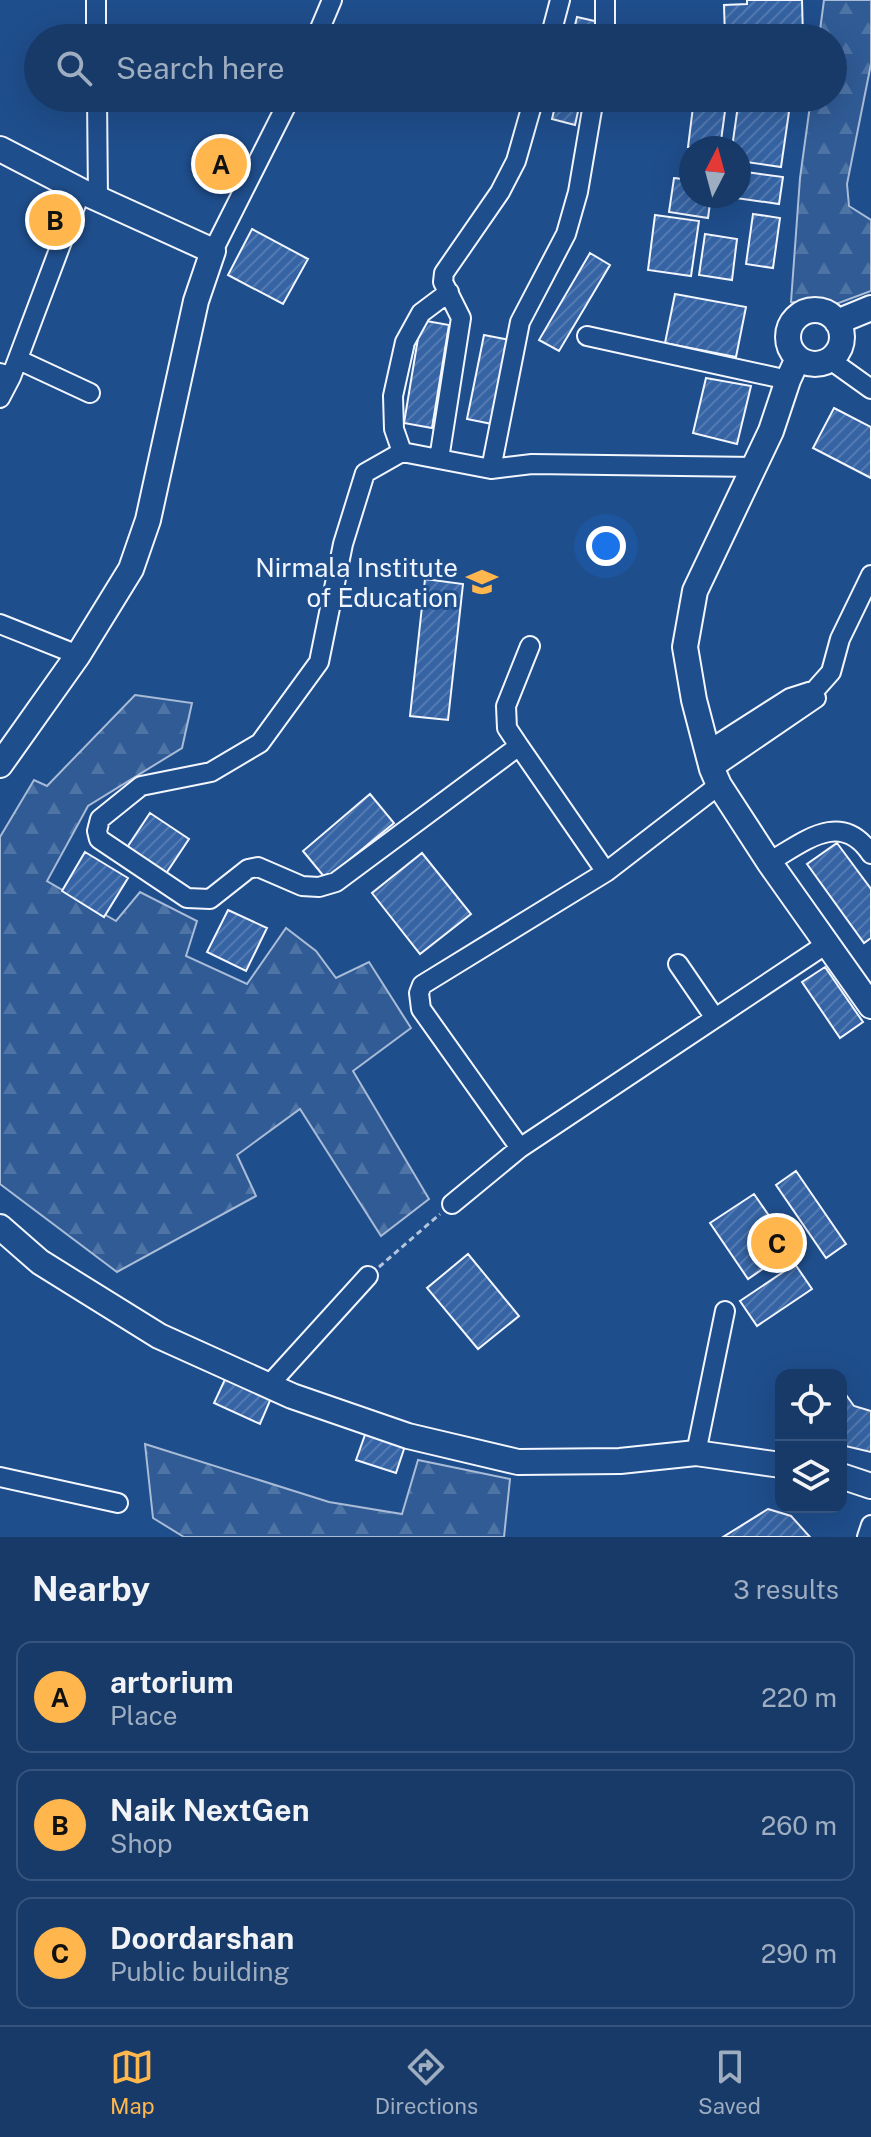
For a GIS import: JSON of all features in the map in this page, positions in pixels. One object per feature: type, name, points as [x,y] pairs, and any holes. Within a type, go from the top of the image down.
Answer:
[{"type":"main road","points":[[0,149],[213,251],[196,301],[148,520],[131,569],[78,655],[0,765]]},
{"type":"main road","points":[[837,322],[871,308]]},
{"type":"main road","points":[[807,310],[824,312],[837,322],[841,330],[840,346],[829,359],[813,363],[798,358],[789,344],[788,335],[800,314],[807,310]]},
{"type":"main road","points":[[798,358],[771,431],[695,591],[685,647],[694,700],[713,769],[769,862],[871,1006]]},
{"type":"main road","points":[[0,1227],[40,1262],[159,1336],[269,1385],[408,1436],[518,1462],[620,1461],[696,1453],[775,1464]]},
{"type":"main road","points":[[847,1478],[871,1486]]},
{"type":"street","points":[[96,0],[96,24]]},
{"type":"street","points":[[322,24],[332,0]]},
{"type":"street","points":[[554,24],[560,0]]},
{"type":"street","points":[[605,0],[605,24]]},
{"type":"street","points":[[0,398],[89,194],[96,112]]},
{"type":"street","points":[[213,251],[283,112]]},
{"type":"street","points":[[439,459],[461,318],[443,282],[444,273],[500,192],[516,161],[530,112]]},
{"type":"street","points":[[491,469],[520,322],[566,234],[578,192],[592,112]]},
{"type":"street","points":[[402,452],[394,429],[393,396],[405,342],[421,313],[449,292]]},
{"type":"street","points":[[587,336],[788,380]]},
{"type":"street","points":[[829,359],[871,389]]},
{"type":"street","points":[[10,370],[90,393]]},
{"type":"street","points":[[519,746],[336,882],[319,887],[302,886],[258,867],[248,869],[210,899],[187,898],[99,839],[97,831],[100,819],[141,786],[211,772],[260,743],[319,662],[343,544],[365,473],[402,452],[491,469],[532,464],[755,467]]},
{"type":"street","points":[[520,1148],[421,1009],[419,993],[422,985],[606,872],[790,698],[815,690],[831,672],[840,639],[871,575]]},
{"type":"street","points":[[0,624],[78,655]]},
{"type":"street","points":[[530,646],[506,706],[507,728],[606,872]]},
{"type":"street","points":[[713,769],[816,698]]},
{"type":"street","points":[[769,862],[820,832],[841,831],[861,840],[871,854]]},
{"type":"street","points":[[452,1204],[520,1148],[828,943]]},
{"type":"street","points":[[678,964],[715,1018]]},
{"type":"street","points":[[269,1385],[368,1276]]},
{"type":"street","points":[[696,1453],[725,1311]]},
{"type":"street","points":[[0,1477],[118,1503]]},
{"type":"street","points":[[867,1537],[871,1525]]},
{"type":"path","points":[[368,1276],[452,1204]]},
{"type":"green space","points":[[824,0],[871,0],[871,64],[847,184],[849,206],[871,220],[871,291],[836,304],[791,302],[800,178],[809,112],[847,112],[847,24],[821,24]]},
{"type":"green space","points":[[135,695],[192,703],[182,748],[88,806],[47,881],[116,921],[140,892],[197,921],[186,956],[247,984],[286,928],[316,951],[336,978],[369,962],[411,1028],[353,1071],[429,1199],[381,1236],[300,1109],[237,1155],[256,1196],[117,1272],[0,1184],[0,837],[34,780],[47,786]]},
{"type":"green space","points":[[145,1444],[329,1502],[402,1514],[418,1460],[510,1479],[504,1537],[184,1537],[153,1518]]},
{"type":"building","points":[[747,0],[802,0],[803,24],[725,24],[724,5],[747,4]]},
{"type":"building","points":[[577,17],[599,22],[598,24],[575,24]]},
{"type":"building","points":[[554,112],[578,112],[575,125],[552,119]]},
{"type":"building","points":[[692,112],[725,112],[722,136],[689,136]]},
{"type":"building","points":[[737,112],[789,112],[781,167],[751,163],[751,136],[734,136]]},
{"type":"building","points":[[751,173],[783,177],[779,204],[751,200]]},
{"type":"building","points":[[674,178],[679,179],[679,208],[709,208],[708,218],[669,212]]},
{"type":"building","points":[[753,214],[780,218],[773,268],[746,264]]},
{"type":"building","points":[[655,215],[699,221],[691,276],[648,270]]},
{"type":"building","points":[[252,229],[308,259],[283,304],[228,275]]},
{"type":"building","points":[[705,234],[737,239],[732,280],[699,275]]},
{"type":"building","points":[[590,253],[610,265],[559,351],[539,340]]},
{"type":"building","points":[[675,294],[746,307],[736,357],[665,343]]},
{"type":"building","points":[[421,320],[449,325],[432,428],[404,423]]},
{"type":"building","points":[[484,335],[510,340],[492,424],[467,419]]},
{"type":"building","points":[[706,378],[751,386],[737,444],[693,433]]},
{"type":"building","points":[[834,408],[871,427],[871,478],[813,448]]},
{"type":"building","points":[[425,579],[463,584],[448,720],[410,716]]},
{"type":"building","points":[[370,794],[394,823],[326,879],[303,851]]},
{"type":"building","points":[[150,813],[189,839],[165,875],[126,849]]},
{"type":"building","points":[[837,843],[871,889],[871,938],[864,943],[807,864]]},
{"type":"building","points":[[85,852],[128,878],[104,917],[62,891]]},
{"type":"building","points":[[422,853],[471,914],[420,954],[372,893]]},
{"type":"building","points":[[228,910],[267,928],[246,971],[207,952]]},
{"type":"building","points":[[825,967],[863,1022],[840,1038],[802,982]]},
{"type":"building","points":[[796,1171],[846,1244],[826,1258],[776,1185]]},
{"type":"building","points":[[754,1194],[792,1249],[748,1279],[710,1223]]},
{"type":"building","points":[[468,1254],[519,1316],[478,1349],[427,1288]]},
{"type":"building","points":[[795,1264],[812,1289],[757,1326],[740,1301]]},
{"type":"building","points":[[227,1375],[272,1396],[260,1424],[214,1403]]},
{"type":"building","points":[[847,1396],[854,1406],[871,1411],[871,1452],[847,1446]]},
{"type":"building","points":[[366,1432],[405,1446],[396,1473],[356,1460]]},
{"type":"building","points":[[768,1509],[791,1516],[810,1537],[723,1537]]},
{"type":"place","name":"artorium","points":[[221,164]]},
{"type":"place","name":"Naik NextGen","points":[[55,220]]},
{"type":"place","name":"Nirmala Institute of Education","points":[[482,582]]},
{"type":"place","name":"Doordarshan","points":[[777,1243]]}]
